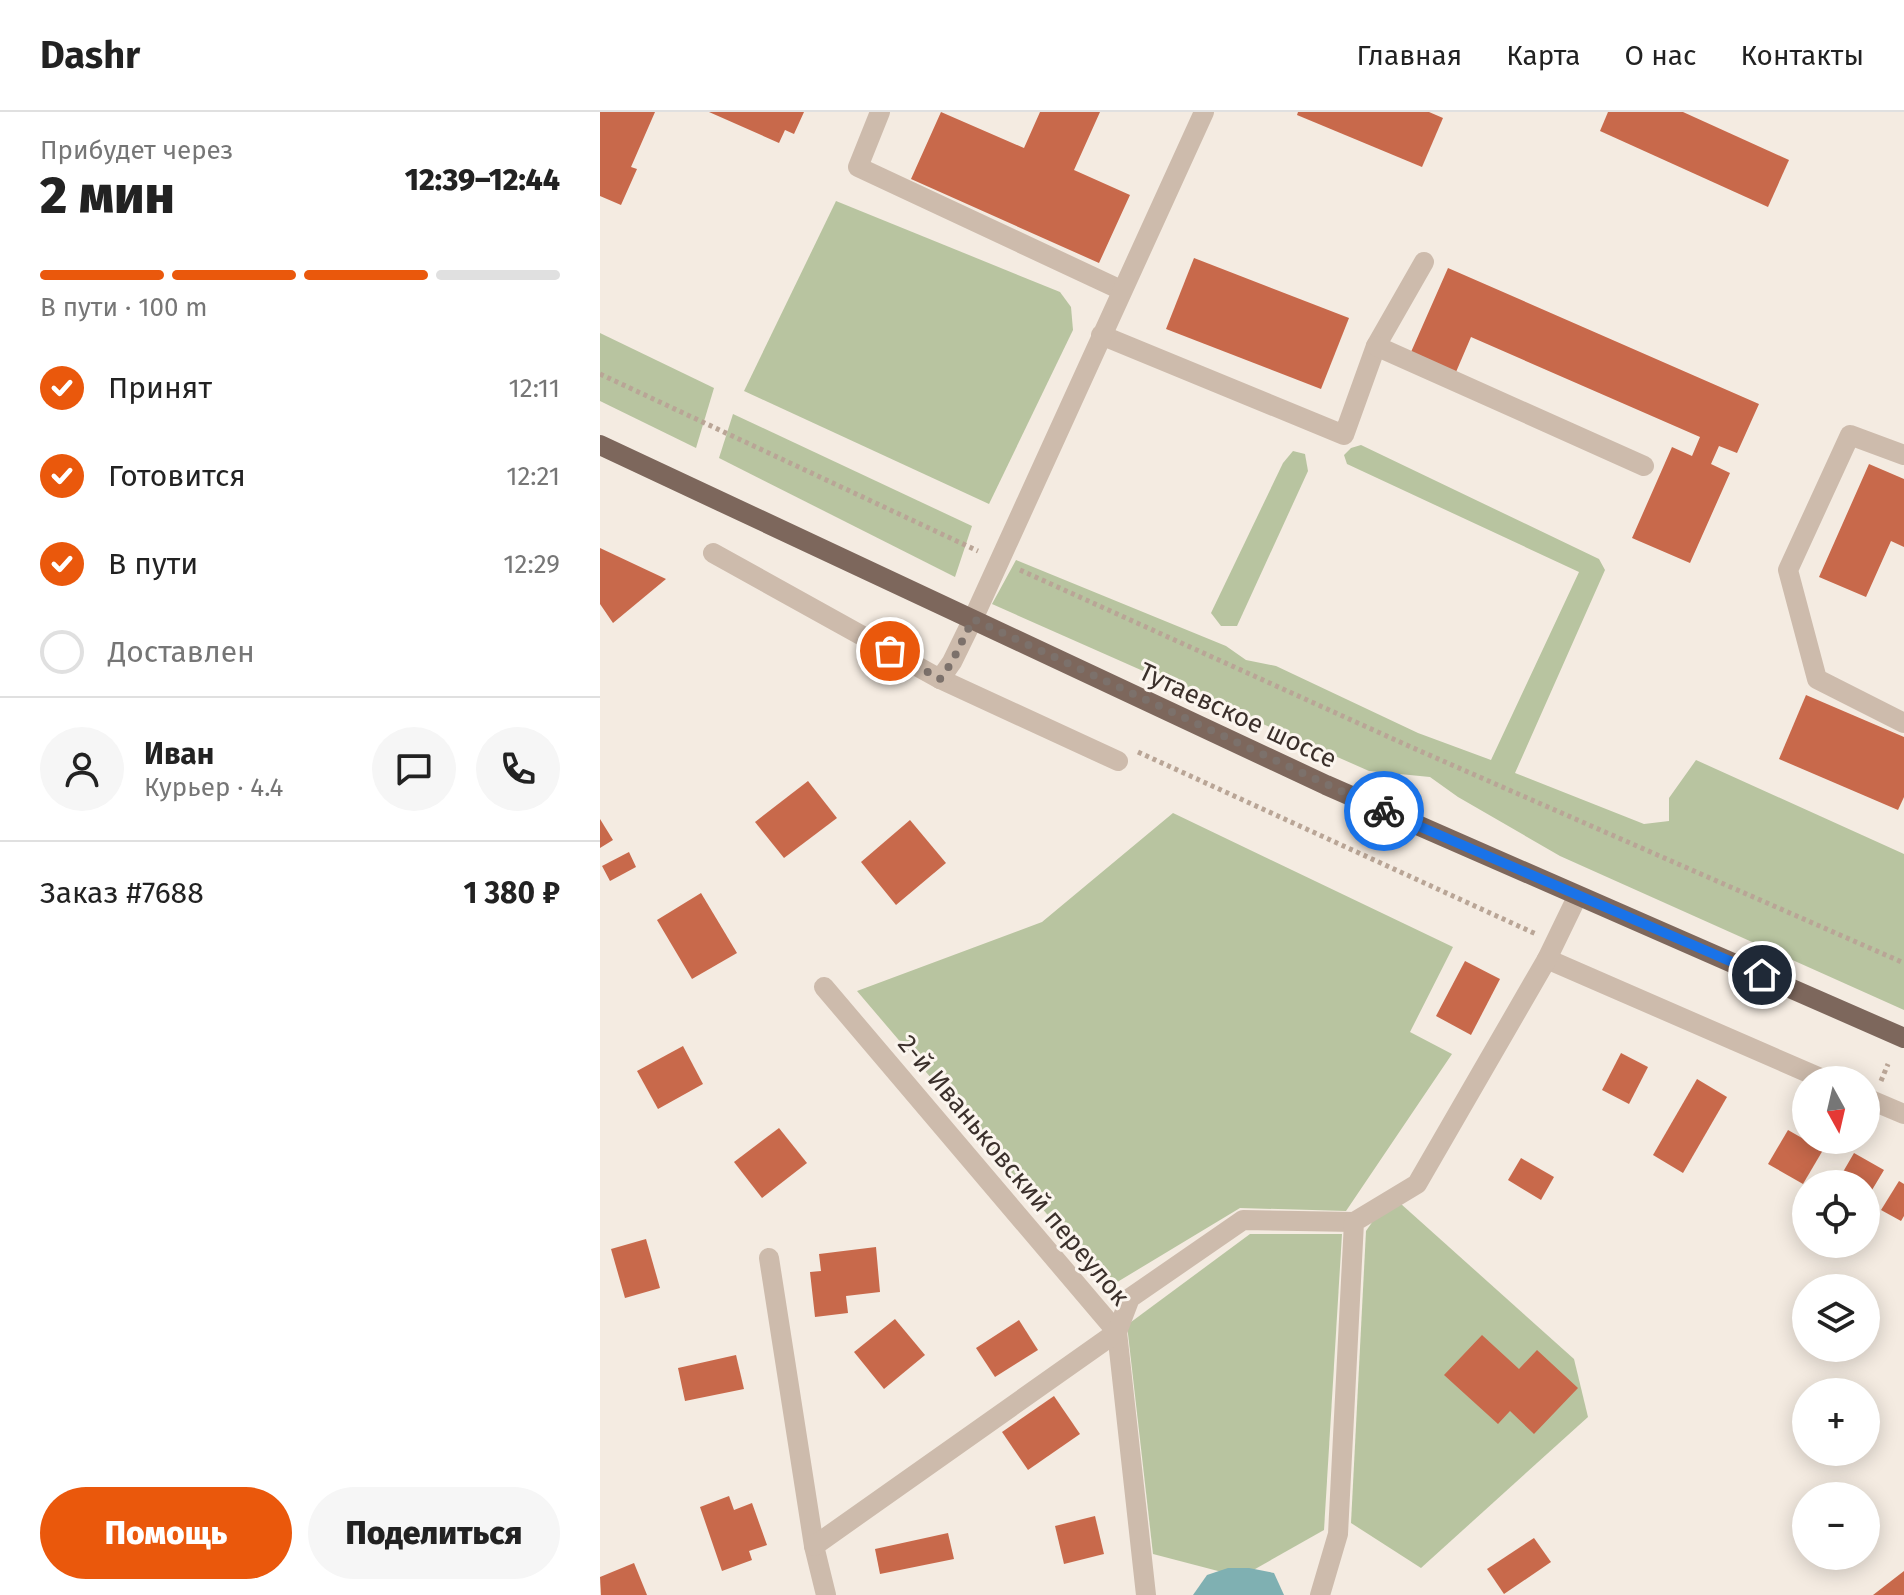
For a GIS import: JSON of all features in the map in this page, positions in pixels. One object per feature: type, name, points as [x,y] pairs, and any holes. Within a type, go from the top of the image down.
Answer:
[{"type":"main road","name":"Тутаевское шоссе","points":[[600,445],[1326,785],[1904,1038]]},
{"type":"street","points":[[880,112],[858,167],[1121,290]]},
{"type":"street","points":[[940,679],[973,619],[1204,112]]},
{"type":"street","points":[[1101,335],[1344,435],[1376,346],[1424,262]]},
{"type":"street","points":[[1376,346],[1644,466]]},
{"type":"street","points":[[1904,455],[1850,435],[1788,570],[1817,679],[1904,723]]},
{"type":"street","points":[[713,553],[940,679],[1118,761]]},
{"type":"street","points":[[814,1546],[1117,1332],[1130,1298],[1243,1220],[1354,1222],[1417,1184],[1547,959],[1577,897]]},
{"type":"street","points":[[1547,959],[1793,1066]]},
{"type":"street","name":"2-й Иваньковский переулок","points":[[824,987],[1117,1332],[1146,1595]]},
{"type":"street","points":[[1880,1096],[1904,1114]]},
{"type":"street","points":[[1320,1595],[1338,1534],[1354,1222]]},
{"type":"street","points":[[769,1258],[814,1546],[826,1595]]},
{"type":"path","points":[[1411,747],[1904,963]]},
{"type":"path","points":[[1880,1078],[1888,1064]]},
{"type":"green space","points":[[836,201],[1060,292],[1071,307],[1073,330],[989,504],[744,391]]},
{"type":"green space","points":[[600,333],[714,388],[696,448],[600,401]]},
{"type":"green space","points":[[733,414],[972,526],[955,577],[719,458]]},
{"type":"green space","points":[[1361,445],[1599,559],[1605,570],[1515,773],[1644,824],[1669,821],[1669,798],[1696,760],[1904,854],[1904,1010],[1560,856],[1458,797],[1430,777],[1369,771],[992,604],[1016,560],[1226,646],[1246,660],[1276,666],[1418,733],[1491,760],[1579,572],[1347,464],[1344,455],[1351,448]]},
{"type":"green space","points":[[1293,451],[1305,454],[1308,471],[1237,626],[1221,626],[1211,613],[1283,463]]},
{"type":"green space","points":[[1173,813],[1453,947],[1410,1032],[1452,1054],[1346,1211],[1240,1208],[1109,1287],[857,991],[1042,922]]},
{"type":"green space","points":[[1391,1195],[1574,1359],[1588,1417],[1421,1568],[1351,1523],[1366,1231]]},
{"type":"green space","points":[[1250,1234],[1342,1234],[1324,1530],[1241,1577],[1153,1554],[1127,1325]]},
{"type":"water","points":[[1228,1568],[1274,1573],[1284,1595],[1193,1595],[1207,1575]]},
{"type":"building","points":[[600,112],[655,112],[631,167],[637,169],[621,205],[600,196]]},
{"type":"building","points":[[709,112],[804,112],[794,134],[785,130],[779,143]]},
{"type":"building","points":[[941,112],[1024,148],[1040,112],[1100,112],[1074,170],[1130,195],[1099,263],[911,179]]},
{"type":"building","points":[[1298,112],[1429,112],[1443,118],[1422,167],[1297,115]]},
{"type":"building","points":[[1608,112],[1683,112],[1789,160],[1768,207],[1600,131]]},
{"type":"building","points":[[1194,258],[1349,318],[1321,389],[1166,329]]},
{"type":"building","points":[[1448,268],[1759,404],[1737,453],[1719,446],[1711,464],[1730,473],[1690,563],[1632,538],[1672,447],[1692,456],[1700,437],[1471,337],[1456,372],[1411,352]]},
{"type":"building","points":[[1869,464],[1904,479],[1904,547],[1891,541],[1866,597],[1819,577]]},
{"type":"building","points":[[600,548],[666,579],[613,623],[600,604]]},
{"type":"building","points":[[1806,695],[1904,737],[1904,797],[1898,810],[1779,759]]},
{"type":"building","points":[[808,781],[837,818],[784,858],[755,822]]},
{"type":"building","points":[[600,819],[613,840],[600,848]]},
{"type":"building","points":[[910,820],[946,863],[896,905],[861,862]]},
{"type":"building","points":[[629,852],[636,867],[610,881],[602,866]]},
{"type":"building","points":[[701,893],[737,953],[692,979],[657,920]]},
{"type":"building","points":[[1465,961],[1500,979],[1471,1035],[1436,1016]]},
{"type":"building","points":[[683,1046],[703,1084],[658,1109],[637,1071]]},
{"type":"building","points":[[1621,1053],[1648,1067],[1629,1104],[1602,1090]]},
{"type":"building","points":[[1697,1079],[1727,1097],[1683,1173],[1653,1155]]},
{"type":"building","points":[[779,1128],[807,1163],[762,1198],[734,1162]]},
{"type":"building","points":[[1788,1130],[1792,1132],[1792,1154],[1821,1154],[1811,1170],[1792,1170],[1792,1178],[1768,1164]]},
{"type":"building","points":[[1856,1154],[1884,1170],[1880,1177],[1880,1170],[1844,1170]]},
{"type":"building","points":[[1521,1158],[1554,1177],[1541,1200],[1508,1180]]},
{"type":"building","points":[[1899,1181],[1904,1184],[1904,1216],[1901,1221],[1881,1210]]},
{"type":"building","points":[[646,1239],[660,1288],[625,1298],[611,1249]]},
{"type":"building","points":[[876,1247],[880,1292],[846,1296],[848,1313],[815,1317],[810,1272],[821,1271],[819,1254]]},
{"type":"building","points":[[895,1319],[925,1355],[884,1389],[854,1352]]},
{"type":"building","points":[[1019,1320],[1038,1350],[995,1377],[976,1348]]},
{"type":"building","points":[[1482,1335],[1519,1369],[1537,1350],[1578,1388],[1534,1434],[1510,1411],[1498,1424],[1444,1375]]},
{"type":"building","points":[[736,1355],[744,1389],[685,1401],[678,1368]]},
{"type":"building","points":[[1054,1396],[1080,1434],[1028,1470],[1002,1432]]},
{"type":"building","points":[[729,1496],[734,1510],[752,1503],[767,1545],[749,1551],[752,1560],[722,1571],[700,1507]]},
{"type":"building","points":[[1095,1516],[1104,1554],[1064,1564],[1055,1526]]},
{"type":"building","points":[[948,1533],[954,1559],[880,1574],[875,1549]]},
{"type":"building","points":[[1534,1538],[1551,1562],[1504,1594],[1487,1569]]},
{"type":"building","points":[[634,1563],[647,1595],[601,1595],[600,1577]]},
{"type":"building","points":[[1904,1571],[1904,1595],[1873,1595]]},
{"type":"way so far","points":[[890,651],[940,679],[973,619],[1384,811]]},
{"type":"route","points":[[1384,811],[1762,975]]}]
